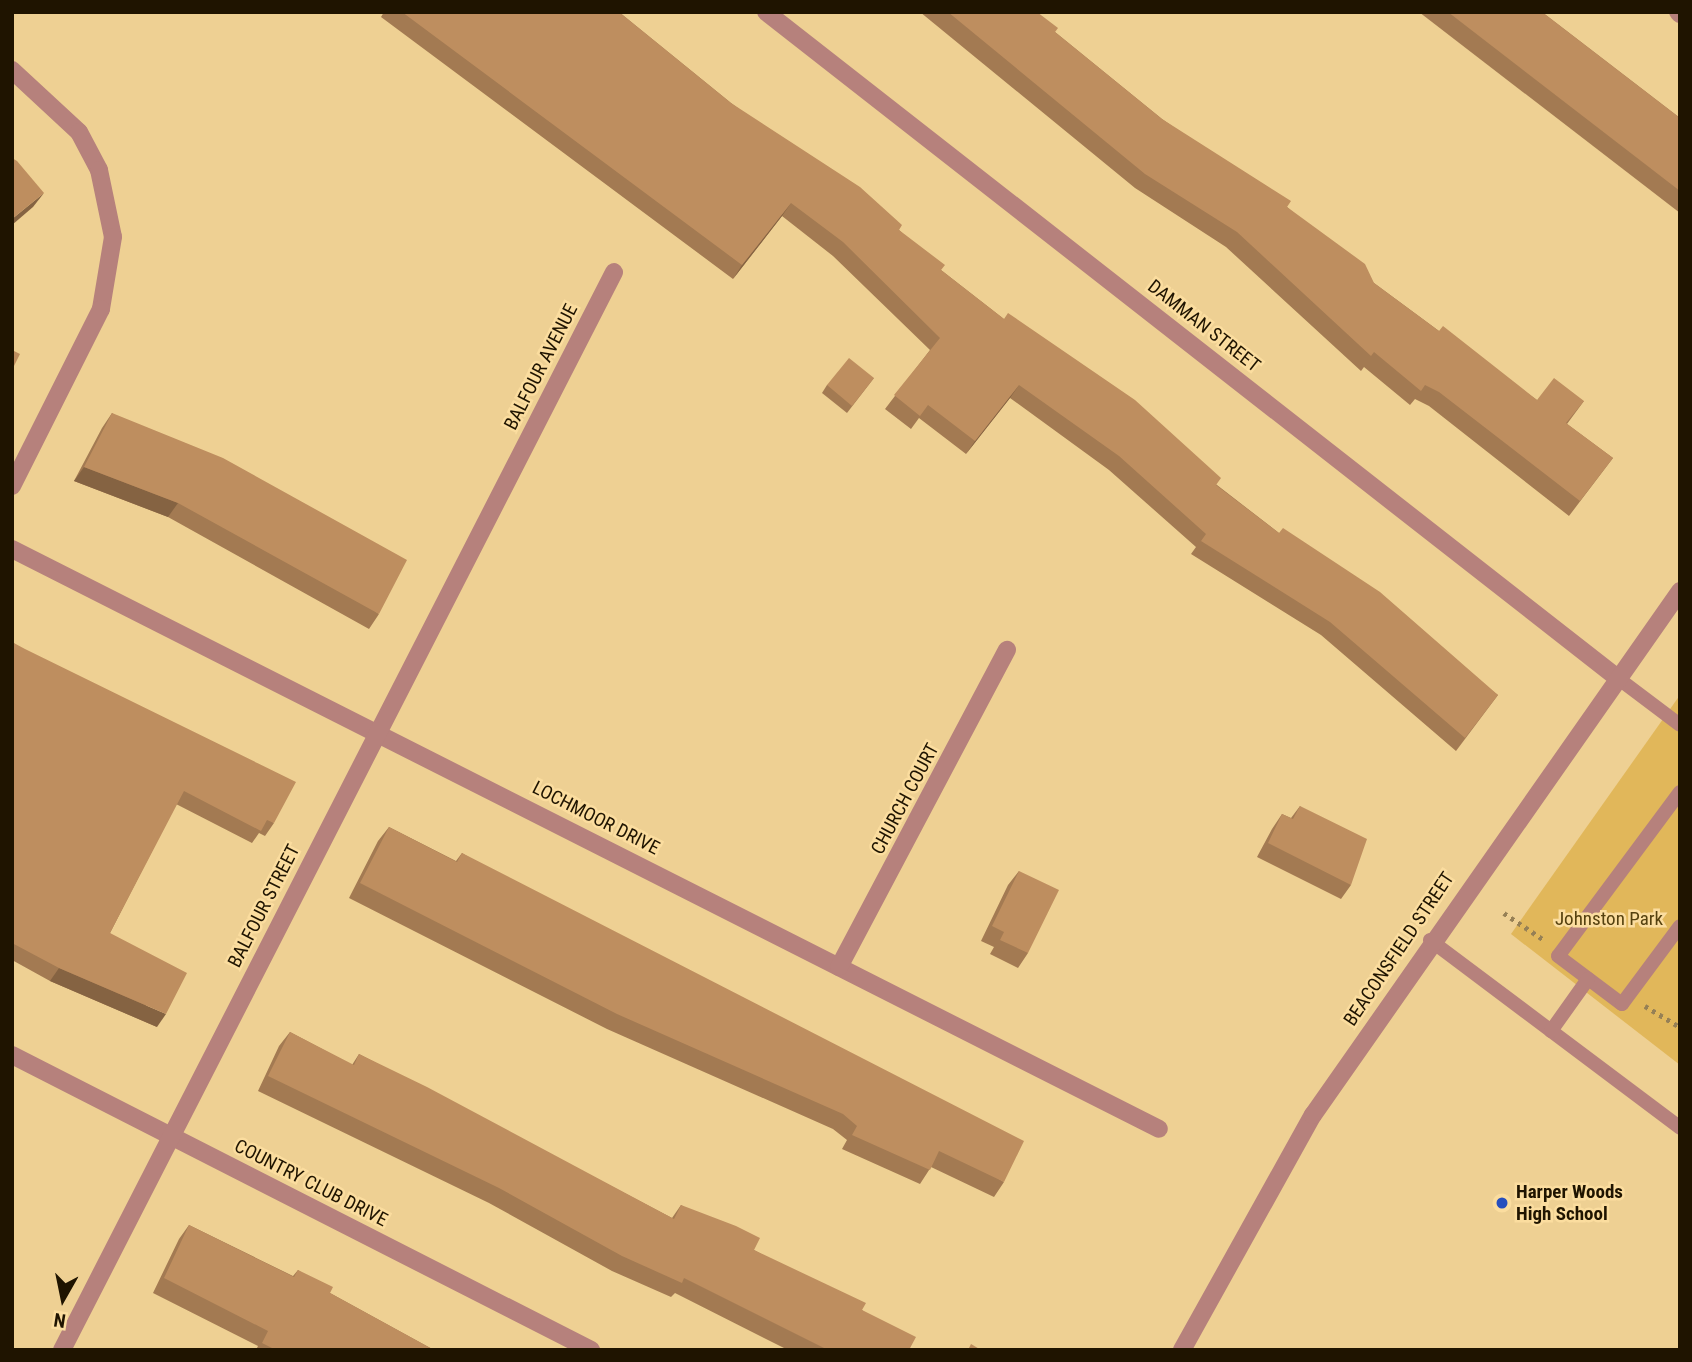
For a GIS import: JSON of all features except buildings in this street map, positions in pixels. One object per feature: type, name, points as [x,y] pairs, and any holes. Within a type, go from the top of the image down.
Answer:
[{"type":"street","name":"DAMMAN STREET","points":[[766,12],[1615,676]]},
{"type":"street","points":[[12,70],[79,132],[99,170],[113,237],[101,309],[12,486]]},
{"type":"street","name":"BALFOUR AVENUE","points":[[505,482],[614,272]]},
{"type":"street","name":"BALFOUR STREET","points":[[62,1350],[505,482]]},
{"type":"street","name":"LOCHMOOR DRIVE","points":[[12,548],[378,729],[1159,1129]]},
{"type":"street","name":"BEACONSFIELD STREET","points":[[1182,1350],[1313,1115],[1430,940],[1615,676],[1680,591]]},
{"type":"street","name":"CHURCH COURT","points":[[839,967],[1007,650]]},
{"type":"street","name":"COUNTRY CLUB DRIVE","points":[[12,1055],[591,1350]]},
{"type":"lane","points":[[1615,676],[1680,724]]},
{"type":"lane","points":[[1680,792],[1558,956],[1622,1004],[1680,926]]},
{"type":"lane","points":[[1430,940],[1680,1128]]},
{"type":"lane","points":[[1550,1031],[1588,979]]},
{"type":"green space","name":"Johnston Park","points":[[1680,695],[1680,1065],[1511,934]]},
{"type":"place","name":"Harper Woods High School","points":[[1502,1203]]}]
